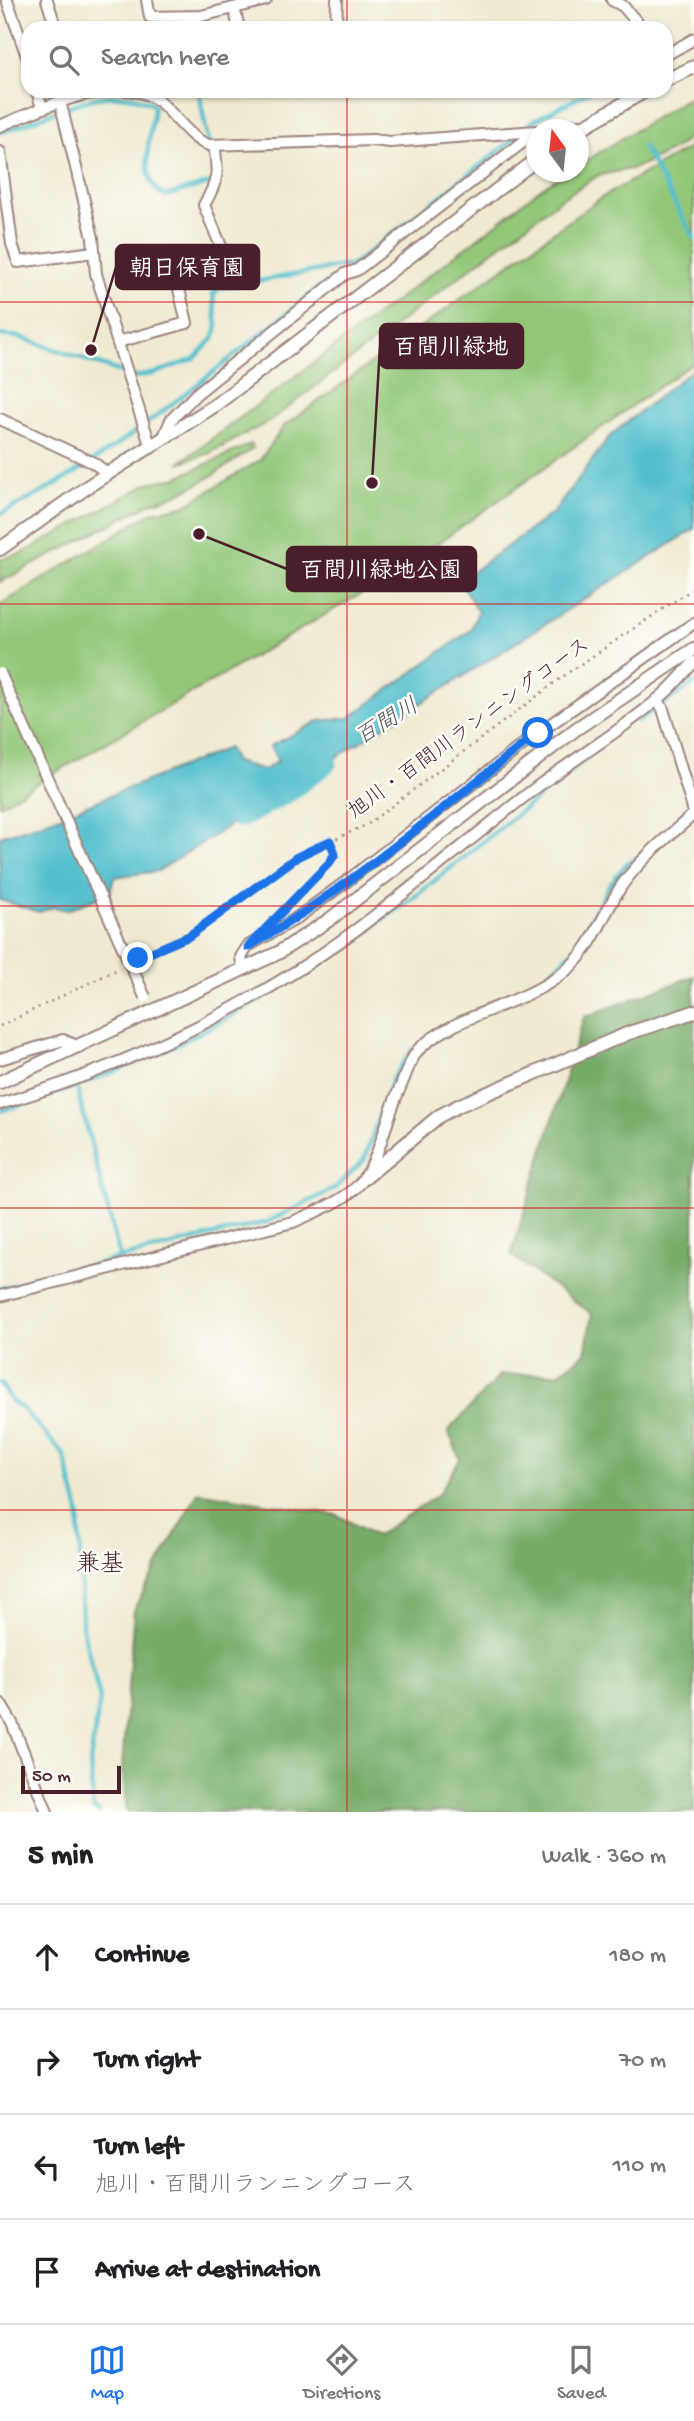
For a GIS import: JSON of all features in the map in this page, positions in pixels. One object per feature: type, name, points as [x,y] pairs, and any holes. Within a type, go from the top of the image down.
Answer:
[{"type":"street","points":[[6,0],[21,40]]},
{"type":"street","points":[[47,0],[54,21]]},
{"type":"street","points":[[147,0],[150,17],[201,16],[266,0]]},
{"type":"street","points":[[336,21],[337,0]]},
{"type":"street","points":[[612,0],[623,6],[636,21]]},
{"type":"street","points":[[234,8],[237,21]]},
{"type":"street","points":[[673,51],[694,40]]},
{"type":"street","points":[[673,77],[694,67]]},
{"type":"street","points":[[39,98],[42,108]]},
{"type":"street","points":[[0,126],[42,108],[61,107],[90,98]]},
{"type":"street","points":[[152,98],[209,144],[218,167],[216,185],[204,205],[225,256]]},
{"type":"street","points":[[589,122],[630,98]]},
{"type":"street","points":[[61,107],[93,238],[96,274],[144,423],[156,444]]},
{"type":"street","points":[[209,144],[373,140],[390,142],[526,131]]},
{"type":"street","points":[[156,444],[171,420],[206,386],[345,274],[357,270],[526,134]]},
{"type":"street","points":[[0,152],[4,202],[18,262],[94,252]]},
{"type":"street","points":[[0,549],[108,474],[214,406],[526,168]]},
{"type":"street","points":[[118,342],[187,323],[178,285]]},
{"type":"street","points":[[0,419],[91,461],[108,474]]},
{"type":"street","points":[[243,970],[241,957],[248,947],[294,920],[538,733],[694,623]]},
{"type":"street","points":[[0,1082],[278,953],[329,920],[576,729],[694,649]]},
{"type":"street","points":[[0,1104],[96,1071],[192,1028],[298,969],[342,939],[561,768],[660,704],[694,662]]},
{"type":"street","points":[[0,673],[151,1011]]},
{"type":"street","points":[[365,1178],[387,1117],[417,1051],[456,1025],[493,1011],[548,984],[566,971],[593,940],[613,898],[633,870],[694,813],[660,704]]},
{"type":"street","points":[[0,1296],[293,1222],[338,1200],[439,1116],[460,1105],[629,1033],[694,1012]]},
{"type":"street","points":[[0,1059],[62,1040],[79,1047]]},
{"type":"street","points":[[0,1703],[12,1723],[47,1812]]},
{"type":"path","name":"旭川・百間川ランニングコース","points":[[138,958],[189,936],[297,857],[368,824],[569,672],[694,588]]},
{"type":"path","points":[[275,920],[329,863],[335,854],[330,841]]},
{"type":"path","points":[[0,1026],[127,964]]},
{"type":"green space","points":[[694,94],[694,133],[675,149],[635,168],[599,175],[589,181],[589,159]]},
{"type":"green space","points":[[694,145],[694,362],[393,575],[0,805],[0,605],[153,512],[184,506],[260,460],[284,426],[601,198]]},
{"type":"green space","points":[[552,182],[588,182],[561,199],[270,421],[210,453],[179,463],[380,313]]},
{"type":"green space","points":[[251,444],[253,448],[204,480],[151,503],[0,582],[0,559],[21,554],[149,483],[178,477]]},
{"type":"green space","points":[[694,976],[694,1812],[127,1812],[122,1768],[134,1609],[198,1492],[337,1515],[376,1536],[439,1494],[460,1459],[448,1431],[500,1375],[559,1373],[585,1353],[592,1314],[511,1255],[584,1017]]},
{"type":"water","points":[[694,368],[694,529],[158,871],[114,877],[110,893],[67,910],[54,907],[39,912],[0,900],[0,836],[40,824],[228,748],[235,762],[264,770],[278,761],[270,746],[319,721],[349,718],[471,630],[478,612],[460,581],[554,512],[610,436]]},
{"type":"waterway","points":[[673,42],[694,31]]},
{"type":"waterway","points":[[0,132],[74,104],[99,98]]},
{"type":"waterway","points":[[134,98],[151,103],[154,107],[148,168],[156,189],[165,196],[211,183]]},
{"type":"waterway","points":[[200,98],[212,164]]},
{"type":"waterway","points":[[525,129],[533,121],[577,98]]},
{"type":"waterway","points":[[0,335],[19,337],[136,377],[156,373],[194,359],[214,338],[217,326],[213,294],[220,288],[354,264],[519,135]]},
{"type":"waterway","points":[[643,146],[694,238]]},
{"type":"waterway","points":[[0,514],[43,492],[126,438],[324,284]]},
{"type":"waterway","points":[[638,722],[694,683]]},
{"type":"waterway","points":[[305,971],[407,903],[588,757]]},
{"type":"waterway","name":"百間川","points":[[241,816],[287,791],[325,762]]},
{"type":"waterway","points":[[539,984],[577,946],[608,887],[628,862],[640,857]]},
{"type":"waterway","points":[[0,1111],[69,1089],[137,1062],[202,1031],[265,996]]},
{"type":"waterway","points":[[120,1258],[267,1222],[334,1189],[364,1160],[393,1078],[413,1049]]},
{"type":"waterway","points":[[0,1289],[120,1258],[76,1085]]},
{"type":"waterway","points":[[0,1383],[13,1403],[23,1409],[64,1455],[79,1512],[82,1626],[100,1699],[90,1761],[93,1808],[99,1812]]},
{"type":"place","name":"朝日保育園","points":[[91,350]]},
{"type":"place","name":"百間川緑地","points":[[372,483]]},
{"type":"place","name":"百間川緑地公園","points":[[199,534]]},
{"type":"district","name":"兼基","points":[[100,1562]]},
{"type":"route","points":[[138,958],[189,936],[297,857],[330,841],[335,854],[329,863],[248,947],[294,920],[347,881],[538,733]]}]
